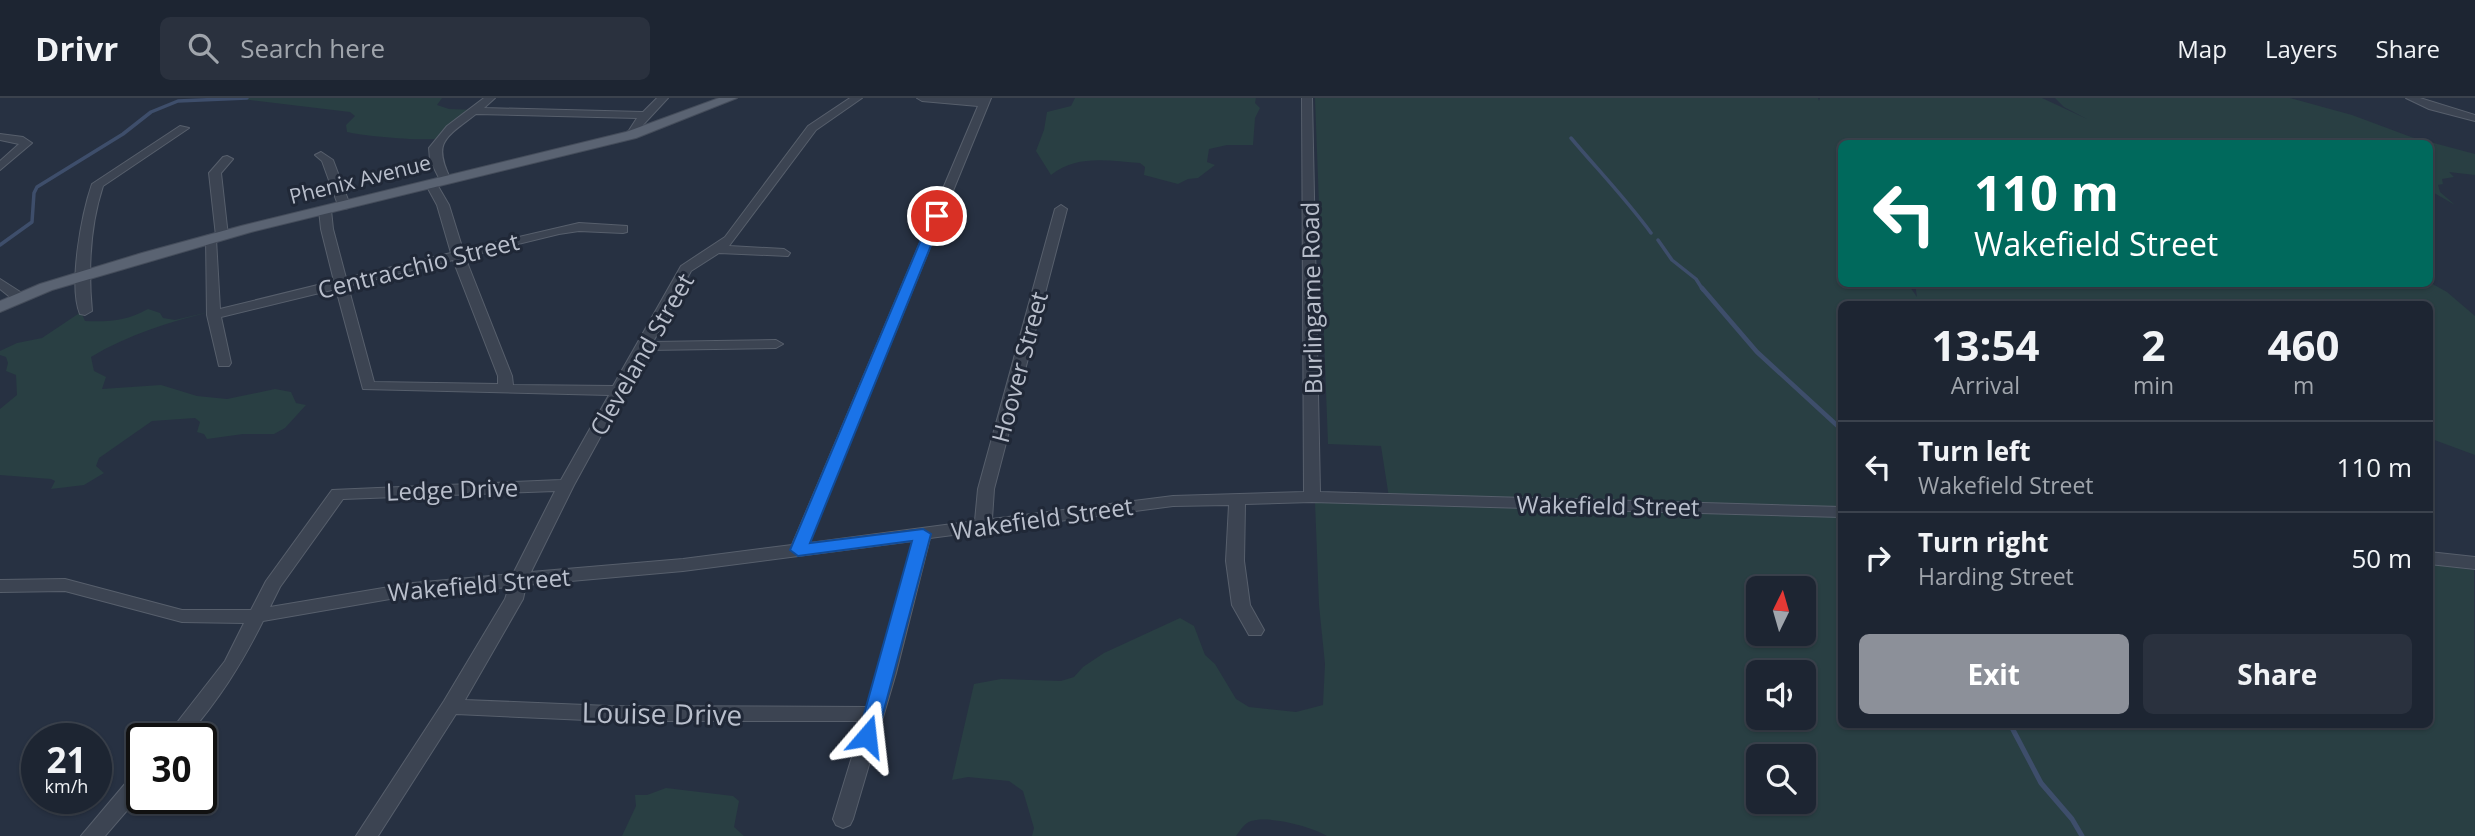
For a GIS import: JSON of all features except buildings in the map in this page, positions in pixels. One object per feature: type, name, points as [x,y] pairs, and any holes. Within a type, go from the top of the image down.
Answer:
[{"type":"main road","name":"Phenix Avenue","points":[[0,307],[82,276],[216,237],[631,135],[732,98]]},
{"type":"street","points":[[490,98],[442,139],[435,149],[435,156],[443,205],[464,276],[505,376],[506,387]]},
{"type":"street","points":[[631,135],[663,98]]},
{"type":"street","name":"Cleveland Street","points":[[367,836],[451,706],[514,598],[519,580],[566,485],[686,269],[729,240],[806,135],[821,120],[857,98]]},
{"type":"street","points":[[798,550],[985,101],[922,98]]},
{"type":"street","name":"Burlingame Road","points":[[1307,98],[1312,497]]},
{"type":"street","points":[[2411,98],[2475,118]]},
{"type":"street","points":[[475,111],[646,115]]},
{"type":"street","points":[[85,311],[82,276],[89,220],[98,184],[184,128]]},
{"type":"street","points":[[0,137],[19,139],[26,143],[0,167]]},
{"type":"street","points":[[321,155],[327,160],[344,205]]},
{"type":"street","points":[[224,363],[214,315],[215,173],[227,159]]},
{"type":"street","name":"Hoover Street","points":[[983,526],[986,489],[1061,209]]},
{"type":"street","points":[[325,210],[327,229],[368,386],[390,389],[506,387],[619,391]]},
{"type":"street","name":"Centracchio Street","points":[[214,315],[572,227],[623,229]]},
{"type":"street","points":[[719,249],[783,253]]},
{"type":"street","points":[[0,284],[20,298]]},
{"type":"street","points":[[643,346],[776,344]]},
{"type":"street","name":"Ledge Drive","points":[[256,616],[272,585],[338,494],[566,485]]},
{"type":"street","name":"Wakefield Street","points":[[0,586],[65,585],[182,615],[211,618],[256,616],[391,592],[683,565],[1160,503],[1312,497],[1838,512]]},
{"type":"street","points":[[1237,499],[1235,561],[1241,605],[1255,630]]},
{"type":"street","points":[[843,819],[923,534]]},
{"type":"street","points":[[2433,558],[2475,563]]},
{"type":"street","points":[[188,723],[232,665],[256,616]]},
{"type":"street","name":"Louise Drive","points":[[451,706],[502,711],[874,714]]},
{"type":"street","points":[[92,836],[126,797]]},
{"type":"green space","points":[[234,98],[442,98],[437,105],[449,109],[476,110],[441,138],[409,139],[347,132],[346,125],[355,116],[350,112]]},
{"type":"green space","points":[[1075,98],[1256,98],[1255,103],[1260,108],[1255,118],[1253,145],[1227,145],[1209,149],[1207,162],[1215,165],[1198,178],[1178,184],[1144,175],[1145,167],[1140,163],[1105,160],[1082,161],[1061,168],[1051,175],[1036,151],[1047,112],[1071,106]]},
{"type":"green space","points":[[1315,98],[1818,98],[1819,101],[1820,98],[2042,98],[2087,119],[2064,107],[2055,98],[2290,98],[2352,115],[2422,140],[1838,140],[1838,287],[1910,287],[1917,297],[1915,287],[2433,287],[2433,284],[2447,292],[2475,316],[2475,455],[2433,439],[2433,301],[1838,301],[1838,728],[2433,728],[2433,565],[2474,570],[2475,836],[1327,836],[1301,826],[1259,820],[1249,822],[1236,836],[1032,836],[1034,828],[1023,791],[1009,781],[968,777],[952,780],[974,684],[1001,679],[1061,681],[1074,677],[1083,667],[1104,653],[1180,618],[1194,626],[1205,655],[1215,664],[1236,699],[1249,707],[1296,712],[1323,705],[1325,664],[1319,605],[1315,502],[1390,504],[1381,446],[1328,444]]},
{"type":"green space","points":[[2433,143],[2475,154],[2475,175],[2449,172],[2454,177],[2442,179],[2443,184],[2438,185],[2440,192],[2455,205],[2433,192]]},
{"type":"green space","points":[[148,309],[160,313],[163,318],[175,320],[213,311],[150,330],[91,357],[94,371],[106,377],[102,389],[161,385],[197,396],[227,399],[275,389],[291,392],[296,403],[306,405],[285,428],[274,434],[243,434],[207,439],[204,434],[197,432],[200,422],[195,418],[152,421],[99,458],[96,466],[104,473],[84,485],[51,489],[55,481],[51,479],[0,475],[0,409],[17,395],[16,375],[6,371],[8,363],[6,357],[0,355],[0,351],[17,343],[42,338],[81,312],[85,321],[102,321],[118,320]]},
{"type":"green space","points":[[666,788],[733,796],[739,801],[734,827],[744,836],[622,836],[636,806],[635,795],[647,795]]},
{"type":"waterway","points":[[0,245],[32,222],[34,193],[37,187],[123,134],[151,112],[178,101],[247,98]]},
{"type":"waterway","points":[[1571,138],[1651,233]]},
{"type":"waterway","points":[[1658,240],[1672,260],[1696,279],[1703,290]]},
{"type":"waterway","points":[[1702,288],[1757,352],[1838,426]]},
{"type":"waterway","points":[[2012,728],[2041,783],[2072,819],[2082,836]]},
{"type":"route","points":[[867,736],[887,673],[923,534],[798,550],[937,216]]}]
